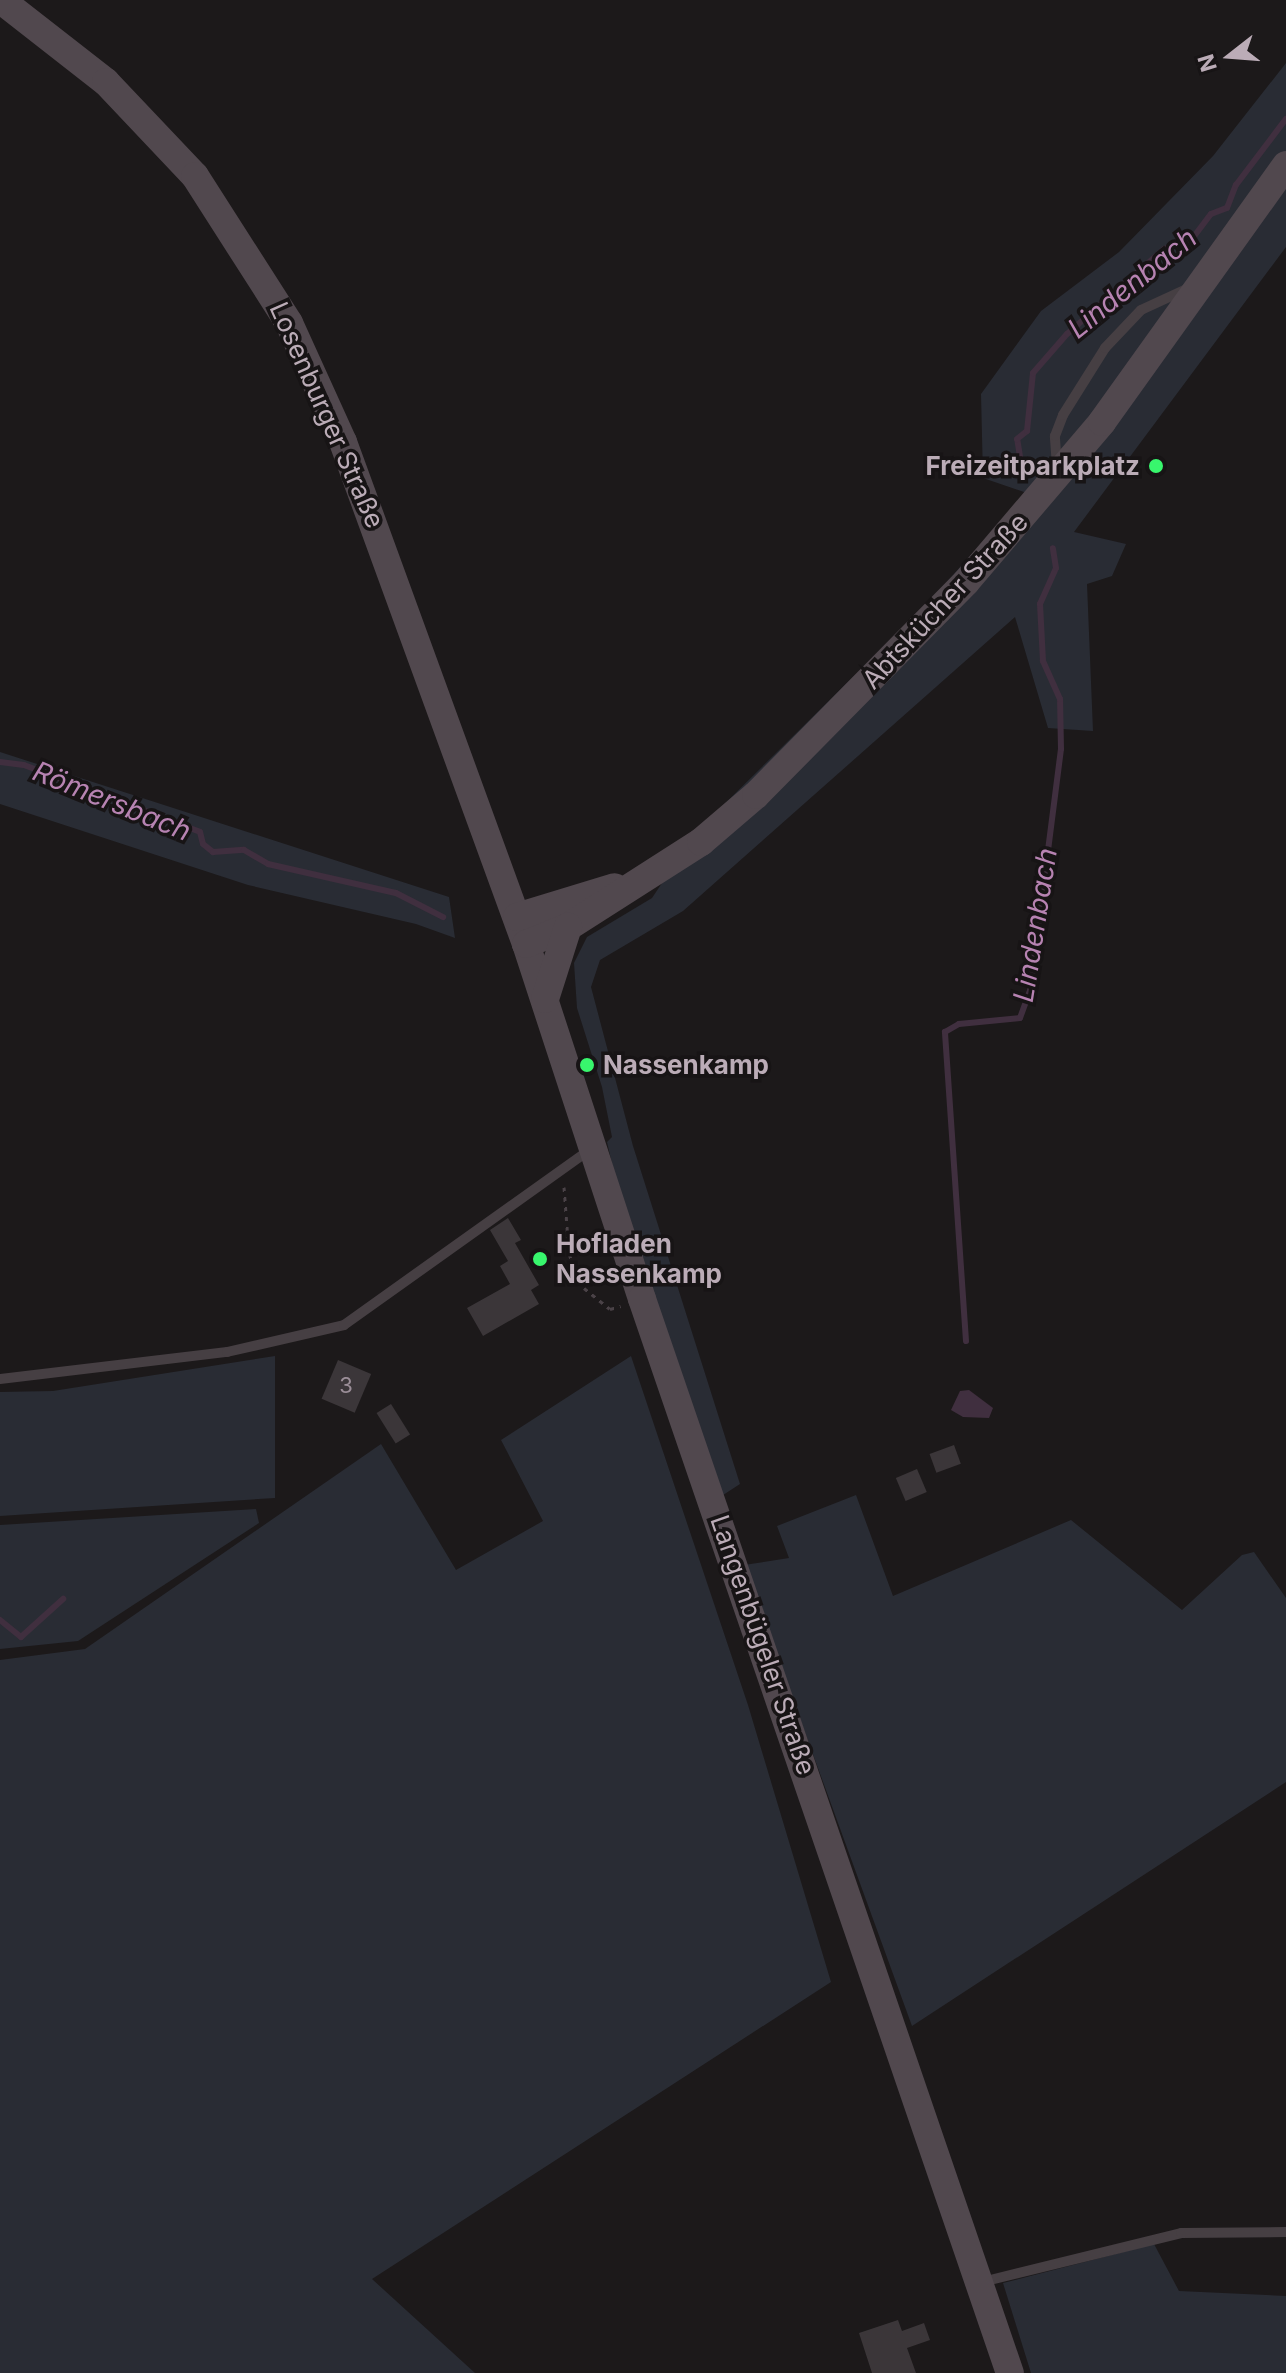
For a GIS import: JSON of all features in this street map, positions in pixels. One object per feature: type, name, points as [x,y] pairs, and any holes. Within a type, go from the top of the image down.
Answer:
[{"type":"main road","name":"Losenburger Straße","points":[[1,0],[55,39],[151,128],[195,176],[269,288],[313,373],[378,529],[517,917]]},
{"type":"main road","name":"Abtskücher Straße","points":[[526,944],[568,927],[701,842],[756,795],[966,582],[1058,477],[1286,165]]},
{"type":"main road","name":"Abtskücher Straße","points":[[517,917],[644,879]]},
{"type":"main road","name":"Langenbügeler Straße","points":[[517,917],[642,1299],[1010,2373]]},
{"type":"main road","points":[[545,999],[568,927]]},
{"type":"lane","points":[[1058,477],[1055,436],[1077,388],[1105,348],[1141,310],[1201,285]]},
{"type":"lane","points":[[0,1379],[227,1352],[344,1325],[591,1148]]},
{"type":"lane","points":[[979,2283],[1181,2233],[1286,2232]]},
{"type":"path","points":[[564,1168],[569,1254],[584,1288],[610,1309],[642,1299]]},
{"type":"shaded area","points":[[1286,63],[1286,247],[1074,532],[1126,544],[1112,576],[1087,584],[1093,731],[1048,728],[1015,617],[683,911],[600,960],[591,987],[633,1146],[740,1484],[720,1497],[623,1211],[607,1142],[612,1137],[602,1087],[577,1008],[574,963],[587,937],[652,898],[696,832],[925,606],[1027,493],[983,478],[981,394],[1041,311],[1119,252],[1213,156]]},
{"type":"shaded area","points":[[0,752],[449,897],[455,938],[416,924],[248,885],[0,804]]},
{"type":"shaded area","points":[[275,1356],[275,1498],[0,1516],[0,1392],[53,1391]]},
{"type":"shaded area","points":[[631,1356],[748,1705],[831,1982],[372,2279],[475,2373],[0,2373],[0,1660],[85,1649],[381,1444],[456,1570],[543,1521],[501,1440]]},
{"type":"shaded area","points":[[969,1390],[993,1408],[989,1418],[963,1417],[951,1410],[960,1391]]},
{"type":"shaded area","points":[[856,1495],[893,1596],[1071,1520],[1182,1610],[1242,1555],[1254,1552],[1286,1598],[1286,1782],[912,2026],[744,1565],[789,1558],[777,1526]]},
{"type":"shaded area","points":[[256,1509],[259,1523],[78,1641],[0,1649],[0,1525]]},
{"type":"shaded area","points":[[1154,2244],[1179,2291],[1286,2296],[1286,2373],[1031,2373],[1003,2283]]},
{"type":"building","points":[[508,1218],[521,1240],[515,1243],[539,1285],[531,1290],[539,1304],[483,1336],[467,1308],[510,1284],[500,1266],[508,1261],[490,1230]]},
{"type":"building","points":[[338,1360],[371,1374],[355,1413],[322,1399]]},
{"type":"building","points":[[391,1404],[410,1435],[396,1444],[377,1413]]},
{"type":"building","points":[[954,1445],[961,1464],[936,1473],[930,1454]]},
{"type":"building","points":[[917,1469],[927,1492],[906,1501],[896,1478]]},
{"type":"building","points":[[898,2320],[902,2331],[924,2323],[930,2340],[907,2348],[916,2373],[872,2373],[859,2333]]},
{"type":"waterway","name":"Lindenbach","points":[[1021,463],[1017,439],[1027,431],[1033,373],[1067,334],[1164,249],[1192,239],[1211,214],[1227,208],[1236,185],[1286,119]]},
{"type":"waterway","name":"Lindenbach","points":[[966,1341],[945,1032],[959,1024],[1020,1018],[1030,991],[1061,749],[1060,699],[1043,661],[1040,604],[1056,568],[1053,548]]},
{"type":"waterway","name":"Römersbach","points":[[0,762],[24,765],[200,832],[203,844],[213,852],[244,850],[268,864],[396,893],[443,917]]},
{"type":"waterway","points":[[0,1620],[21,1637],[63,1599]]},
{"type":"place","name":"Freizeitparkplatz","points":[[1156,466]]},
{"type":"place","name":"Nassenkamp","points":[[587,1065]]},
{"type":"place","name":"Hofladen Nassenkamp","points":[[540,1259]]}]
